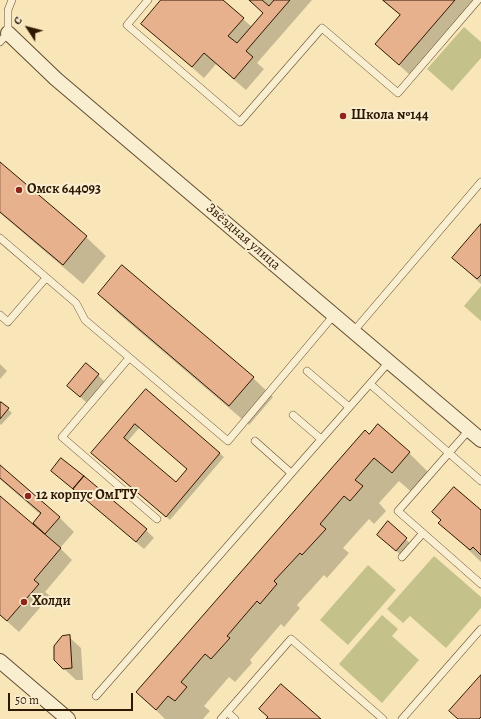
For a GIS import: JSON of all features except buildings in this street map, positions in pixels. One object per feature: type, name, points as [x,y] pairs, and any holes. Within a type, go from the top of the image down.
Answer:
[{"type":"street","name":"Звёздная улица","points":[[4,37],[56,78],[481,440]]},
{"type":"street","points":[[0,662],[68,719]]},
{"type":"lane","points":[[4,37],[8,10],[12,0]]},
{"type":"lane","points":[[148,0],[127,25],[240,122],[322,28],[398,93],[478,0]]},
{"type":"lane","points":[[353,332],[481,182]]},
{"type":"lane","points":[[0,238],[76,303],[85,320],[228,441],[334,315]]},
{"type":"lane","points":[[0,315],[8,322],[46,278]]},
{"type":"lane","points":[[129,358],[62,437],[157,519]]},
{"type":"lane","points":[[96,696],[389,362]]},
{"type":"lane","points":[[307,371],[349,407]]},
{"type":"lane","points":[[370,384],[481,481]]},
{"type":"lane","points":[[293,415],[321,439]]},
{"type":"lane","points":[[469,430],[398,511],[481,584]]},
{"type":"lane","points":[[256,441],[292,473]]},
{"type":"lane","points":[[402,557],[423,533]]},
{"type":"lane","points":[[402,719],[481,629]]},
{"type":"lane","points":[[221,719],[291,639],[383,719]]},
{"type":"lane","points":[[227,712],[234,719]]},
{"type":"shaded area","points":[[464,27],[481,42],[481,58],[452,91],[427,69]]},
{"type":"shaded area","points":[[481,286],[481,321],[464,306]]},
{"type":"shaded area","points":[[434,556],[481,597],[481,608],[446,648],[410,616],[403,623],[387,609]]},
{"type":"shaded area","points":[[368,565],[396,590],[348,645],[320,620]]},
{"type":"shaded area","points":[[382,615],[398,629],[392,636],[419,660],[382,703],[339,664]]},
{"type":"place","name":"Школа №144","points":[[343,116]]},
{"type":"place","name":"Омск 644093","points":[[19,190]]},
{"type":"place","name":"12 корпус ОмГТУ","points":[[28,496]]},
{"type":"place","name":"Холди","points":[[24,602]]}]
